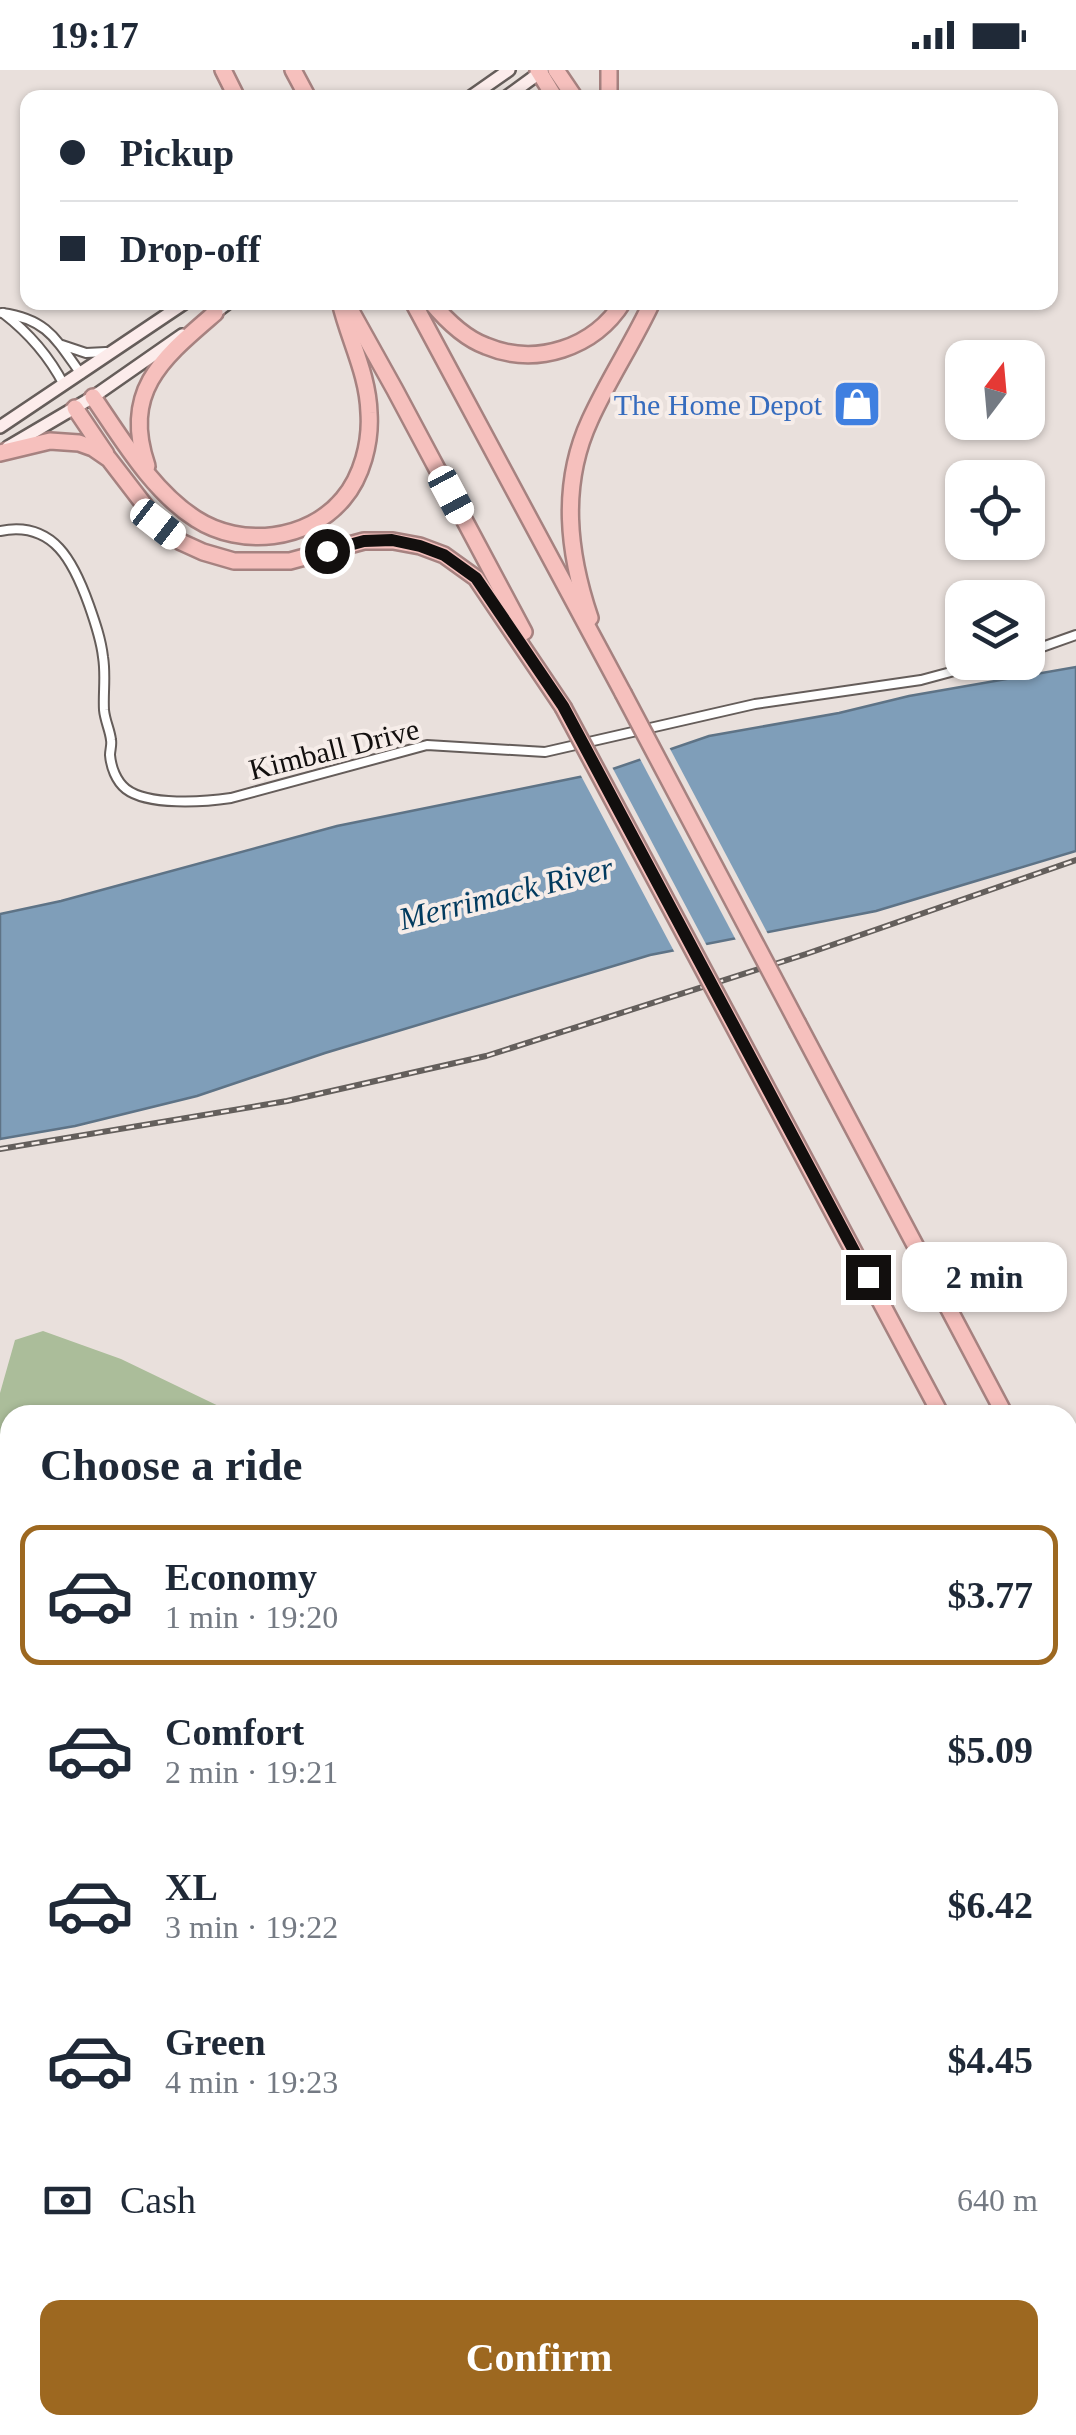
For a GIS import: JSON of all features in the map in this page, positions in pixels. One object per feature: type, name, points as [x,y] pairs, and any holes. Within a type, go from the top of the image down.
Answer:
[{"type":"highway","points":[[544,71],[567,90]]},
{"type":"highway","points":[[150,475],[140,428],[147,388],[163,359],[220,310]]},
{"type":"highway","points":[[94,396],[150,475],[169,497],[206,526],[235,535],[266,536],[295,531],[322,518],[343,500],[358,476],[368,445],[370,414],[365,380],[345,310]]},
{"type":"highway","points":[[348,310],[395,390],[936,1405]]},
{"type":"highway","points":[[417,310],[1000,1405]]},
{"type":"highway","points":[[439,310],[456,328],[484,346],[530,355],[565,349],[582,341],[607,324],[617,310]]},
{"type":"highway","points":[[602,655],[572,550],[575,463],[588,424],[648,310]]},
{"type":"highway","points":[[76,408],[158,524],[181,542],[203,552],[234,561],[290,561],[364,541],[392,540],[444,555],[476,578],[563,706]]},
{"type":"highway","points":[[0,452],[64,441],[93,448],[109,459]]},
{"type":"main road","points":[[480,90],[509,70]]},
{"type":"main road","points":[[517,90],[544,71]]},
{"type":"main road","points":[[0,427],[174,310]]},
{"type":"main road","points":[[0,452],[76,408],[219,310]]},
{"type":"main road","points":[[81,374],[94,396]]},
{"type":"main road","points":[[64,385],[76,408]]},
{"type":"street","points":[[1,312],[34,320],[81,374]]},
{"type":"street","points":[[1,312],[31,337],[64,385]]},
{"type":"street","points":[[56,341],[91,354],[120,347]]},
{"type":"street","name":"Kimball Drive","points":[[0,531],[22,529],[40,534],[58,546],[80,579],[104,660],[104,714],[112,737],[110,754],[114,770],[125,788],[148,797],[207,802],[231,798],[428,746],[545,752],[755,704],[945,674]]},
{"type":"street","points":[[1045,646],[1076,635]]},
{"type":"green space","points":[[43,1331],[121,1359],[216,1405],[0,1405],[15,1340]]},
{"type":"water","name":"Merrimack River","points":[[1076,667],[1076,851],[876,911],[650,955],[325,1053],[197,1096],[75,1126],[0,1139],[0,914],[337,826],[604,772],[709,736],[1001,680],[1045,680],[1045,672]]},
{"type":"pier","points":[[668,745],[769,936],[737,942],[638,755]]},
{"type":"pier","points":[[611,765],[708,948],[676,955],[579,772]]},
{"type":"railway","points":[[0,1149],[287,1101],[486,1056],[806,954],[1076,860]]},
{"type":"place","name":"The Home Depot","points":[[857,404]]},
{"type":"route","points":[[327,551],[364,541],[392,540],[444,555],[476,578],[563,706],[868,1277]]}]
